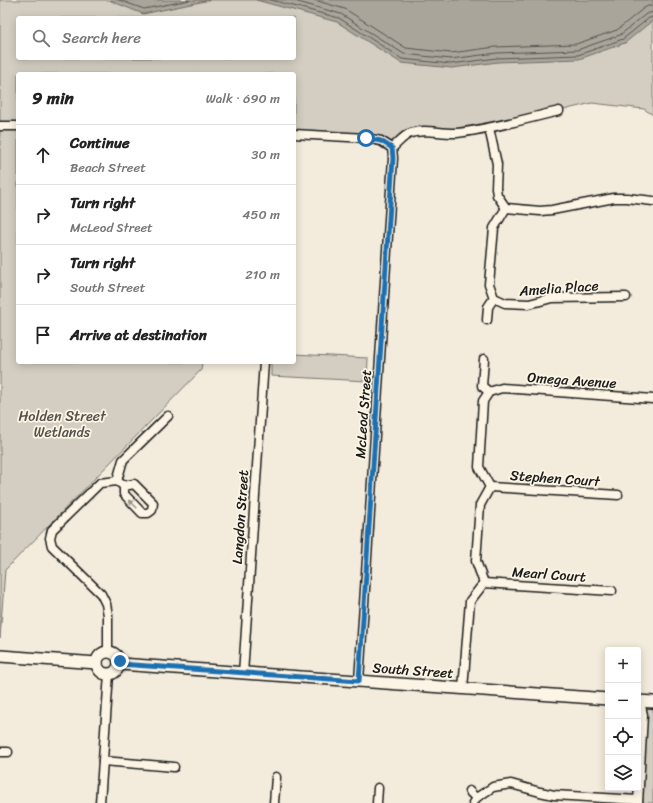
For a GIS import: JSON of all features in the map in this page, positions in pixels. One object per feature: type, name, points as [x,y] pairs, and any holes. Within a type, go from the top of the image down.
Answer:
[{"type":"street","points":[[296,134],[366,138],[381,141],[392,148],[409,134],[420,131],[455,133],[489,128],[559,111]]},
{"type":"street","points":[[0,126],[16,126]]},
{"type":"street","points":[[489,128],[497,164],[497,195],[506,208]]},
{"type":"street","name":"McLeod Street","points":[[359,681],[393,158],[392,148]]},
{"type":"street","points":[[506,208],[540,211],[552,210],[614,198],[653,201]]},
{"type":"street","points":[[487,320],[488,307],[494,298],[489,284],[494,228],[506,208]]},
{"type":"street","name":"Amelia Place","points":[[494,298],[505,303],[529,304],[552,298],[626,297]]},
{"type":"street","points":[[463,689],[470,601],[484,583],[476,561],[480,505],[490,487],[479,467],[483,401],[490,392],[482,386],[484,358]]},
{"type":"street","name":"Langdon Street","points":[[243,674],[264,364]]},
{"type":"street","name":"Omega Avenue","points":[[490,392],[502,388],[653,399]]},
{"type":"street","points":[[108,652],[108,615],[106,604],[100,594],[52,546],[50,538],[52,530],[100,483],[121,484],[123,460],[168,416]]},
{"type":"street","name":"Stephen Court","points":[[490,487],[618,495]]},
{"type":"street","name":"Mearl Court","points":[[484,583],[612,591]]},
{"type":"street","points":[[112,652],[118,657],[120,664],[116,672],[106,674],[98,668],[97,663],[103,653],[112,652]]},
{"type":"street","points":[[0,656],[97,663]]},
{"type":"street","name":"South Street","points":[[120,664],[605,699]]},
{"type":"street","points":[[100,803],[110,674]]},
{"type":"street","points":[[641,701],[653,702]]},
{"type":"street","points":[[469,791],[475,800],[493,787],[511,784],[540,792],[553,799],[638,802],[643,715],[641,708]]},
{"type":"street","points":[[103,761],[174,767]]},
{"type":"street","points":[[274,803],[276,777]]},
{"type":"street","points":[[377,803],[378,788]]},
{"type":"green space","name":"Holden Street Wetlands","points":[[0,0],[653,0],[653,115],[644,109],[592,103],[489,128],[420,131],[392,148],[381,141],[296,134],[296,72],[16,72],[16,364],[202,364],[201,370],[5,570],[0,638]]},
{"type":"green space","points":[[296,354],[368,358],[367,381],[271,376],[271,364],[296,364]]},
{"type":"green space","points":[[641,701],[653,702],[653,803],[638,803],[638,791],[641,791]]},
{"type":"water","points":[[110,0],[210,0],[143,14]]},
{"type":"water","points":[[256,0],[653,0],[653,20],[625,43],[579,59],[498,62],[452,68],[401,63],[337,22]]},
{"type":"route","points":[[120,661],[120,664],[243,674],[359,681],[393,158],[392,148],[381,141],[366,138]]}]
